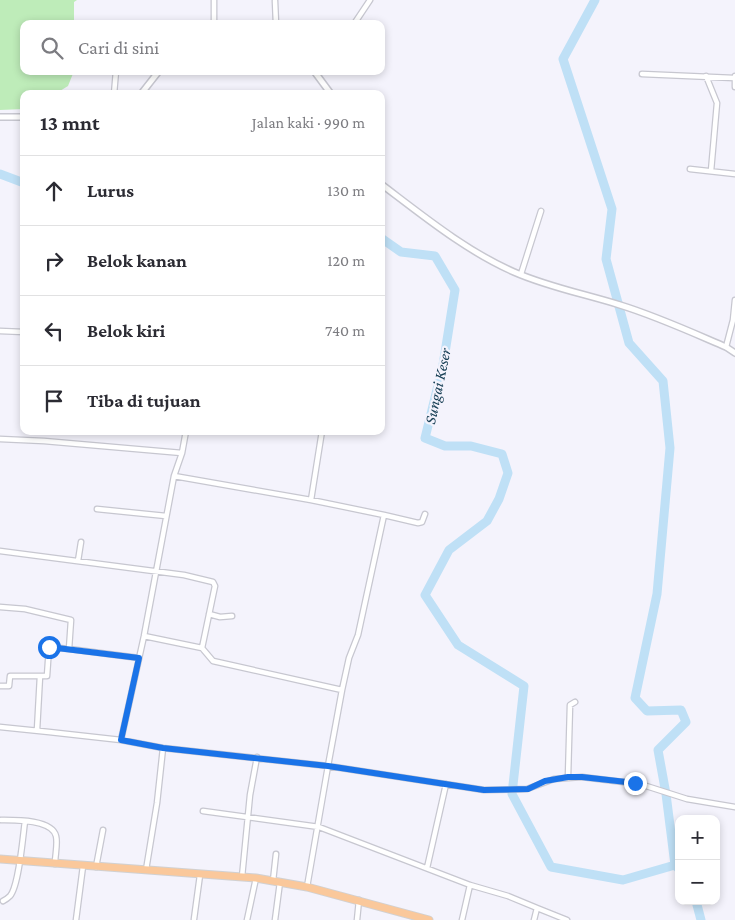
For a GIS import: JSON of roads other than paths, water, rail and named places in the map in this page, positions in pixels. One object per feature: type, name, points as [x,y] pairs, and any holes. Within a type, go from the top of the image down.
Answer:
[{"type":"highway","points":[[0,859],[256,878],[307,887],[429,920]]},
{"type":"street","points":[[214,0],[214,20]]},
{"type":"street","points":[[357,20],[370,0]]},
{"type":"street","points":[[275,1],[276,20]]},
{"type":"street","points":[[642,74],[735,77],[735,87]]},
{"type":"street","points":[[114,90],[116,75]]},
{"type":"street","points":[[144,90],[156,75]]},
{"type":"street","points":[[319,75],[328,90]]},
{"type":"street","points":[[706,76],[717,102],[711,171]]},
{"type":"street","points":[[0,116],[20,117]]},
{"type":"street","points":[[690,169],[735,174]]},
{"type":"street","points":[[385,187],[466,246],[498,264],[558,288],[648,314],[726,347],[735,353]]},
{"type":"street","points":[[521,274],[541,211]]},
{"type":"street","points":[[726,347],[733,320],[735,300]]},
{"type":"street","points":[[0,331],[20,332]]},
{"type":"street","points":[[121,740],[144,636],[174,476],[182,453],[185,435]]},
{"type":"street","points":[[311,500],[321,435]]},
{"type":"street","points":[[0,439],[182,453]]},
{"type":"street","points":[[174,476],[311,500],[418,524],[422,522],[425,514]]},
{"type":"street","points":[[97,509],[166,516]]},
{"type":"street","points":[[307,887],[342,690],[349,658],[358,636],[384,516]]},
{"type":"street","points":[[78,561],[80,542]]},
{"type":"street","points":[[0,551],[184,575],[213,582],[215,586],[202,648]]},
{"type":"street","points":[[0,607],[24,609],[71,620],[69,650]]},
{"type":"street","points":[[210,614],[220,617],[232,616]]},
{"type":"street","points":[[144,636],[202,648],[213,661],[342,690]]},
{"type":"street","points":[[0,686],[8,687],[10,676],[48,676],[49,647],[139,658]]},
{"type":"street","points":[[37,730],[40,676]]},
{"type":"street","points":[[568,777],[570,705],[575,702]]},
{"type":"street","points":[[0,727],[121,740],[163,748],[328,766],[484,790],[528,789],[545,781],[568,777],[629,782],[687,799],[735,807]]},
{"type":"street","points":[[146,871],[157,804],[163,748]]},
{"type":"street","points":[[242,877],[250,796],[257,757]]},
{"type":"street","points":[[427,868],[446,784]]},
{"type":"street","points":[[202,811],[319,827],[470,885],[508,896],[567,920]]},
{"type":"street","points":[[1,820],[25,820],[45,825],[56,835],[55,864]]},
{"type":"street","points":[[4,901],[11,895],[20,860],[25,820]]},
{"type":"street","points":[[96,867],[103,830]]},
{"type":"street","points":[[275,920],[276,854]]},
{"type":"street","points":[[76,920],[83,866]]},
{"type":"street","points":[[194,919],[200,875]]},
{"type":"street","points":[[247,920],[256,878]]},
{"type":"street","points":[[462,920],[470,885]]},
{"type":"street","points":[[357,920],[359,900]]},
{"type":"street","points":[[534,920],[537,908]]},
{"type":"waterway","points":[[595,0],[563,59],[612,209],[606,259],[629,343],[663,381],[670,448],[657,594],[635,698],[647,711],[681,710],[686,722],[658,750],[675,865]]},
{"type":"waterway","name":"Sungai Keser","points":[[0,174],[20,182]]},
{"type":"waterway","name":"Sungai Keser","points":[[385,241],[401,252],[435,256],[455,290],[443,365],[425,438],[445,446],[471,446],[502,454],[508,473],[499,499],[487,521],[449,550],[425,595],[458,645],[524,686],[512,794],[551,867],[623,880],[675,865]]},
{"type":"waterway","name":"Sungai Keser","points":[[697,905],[701,920]]}]
